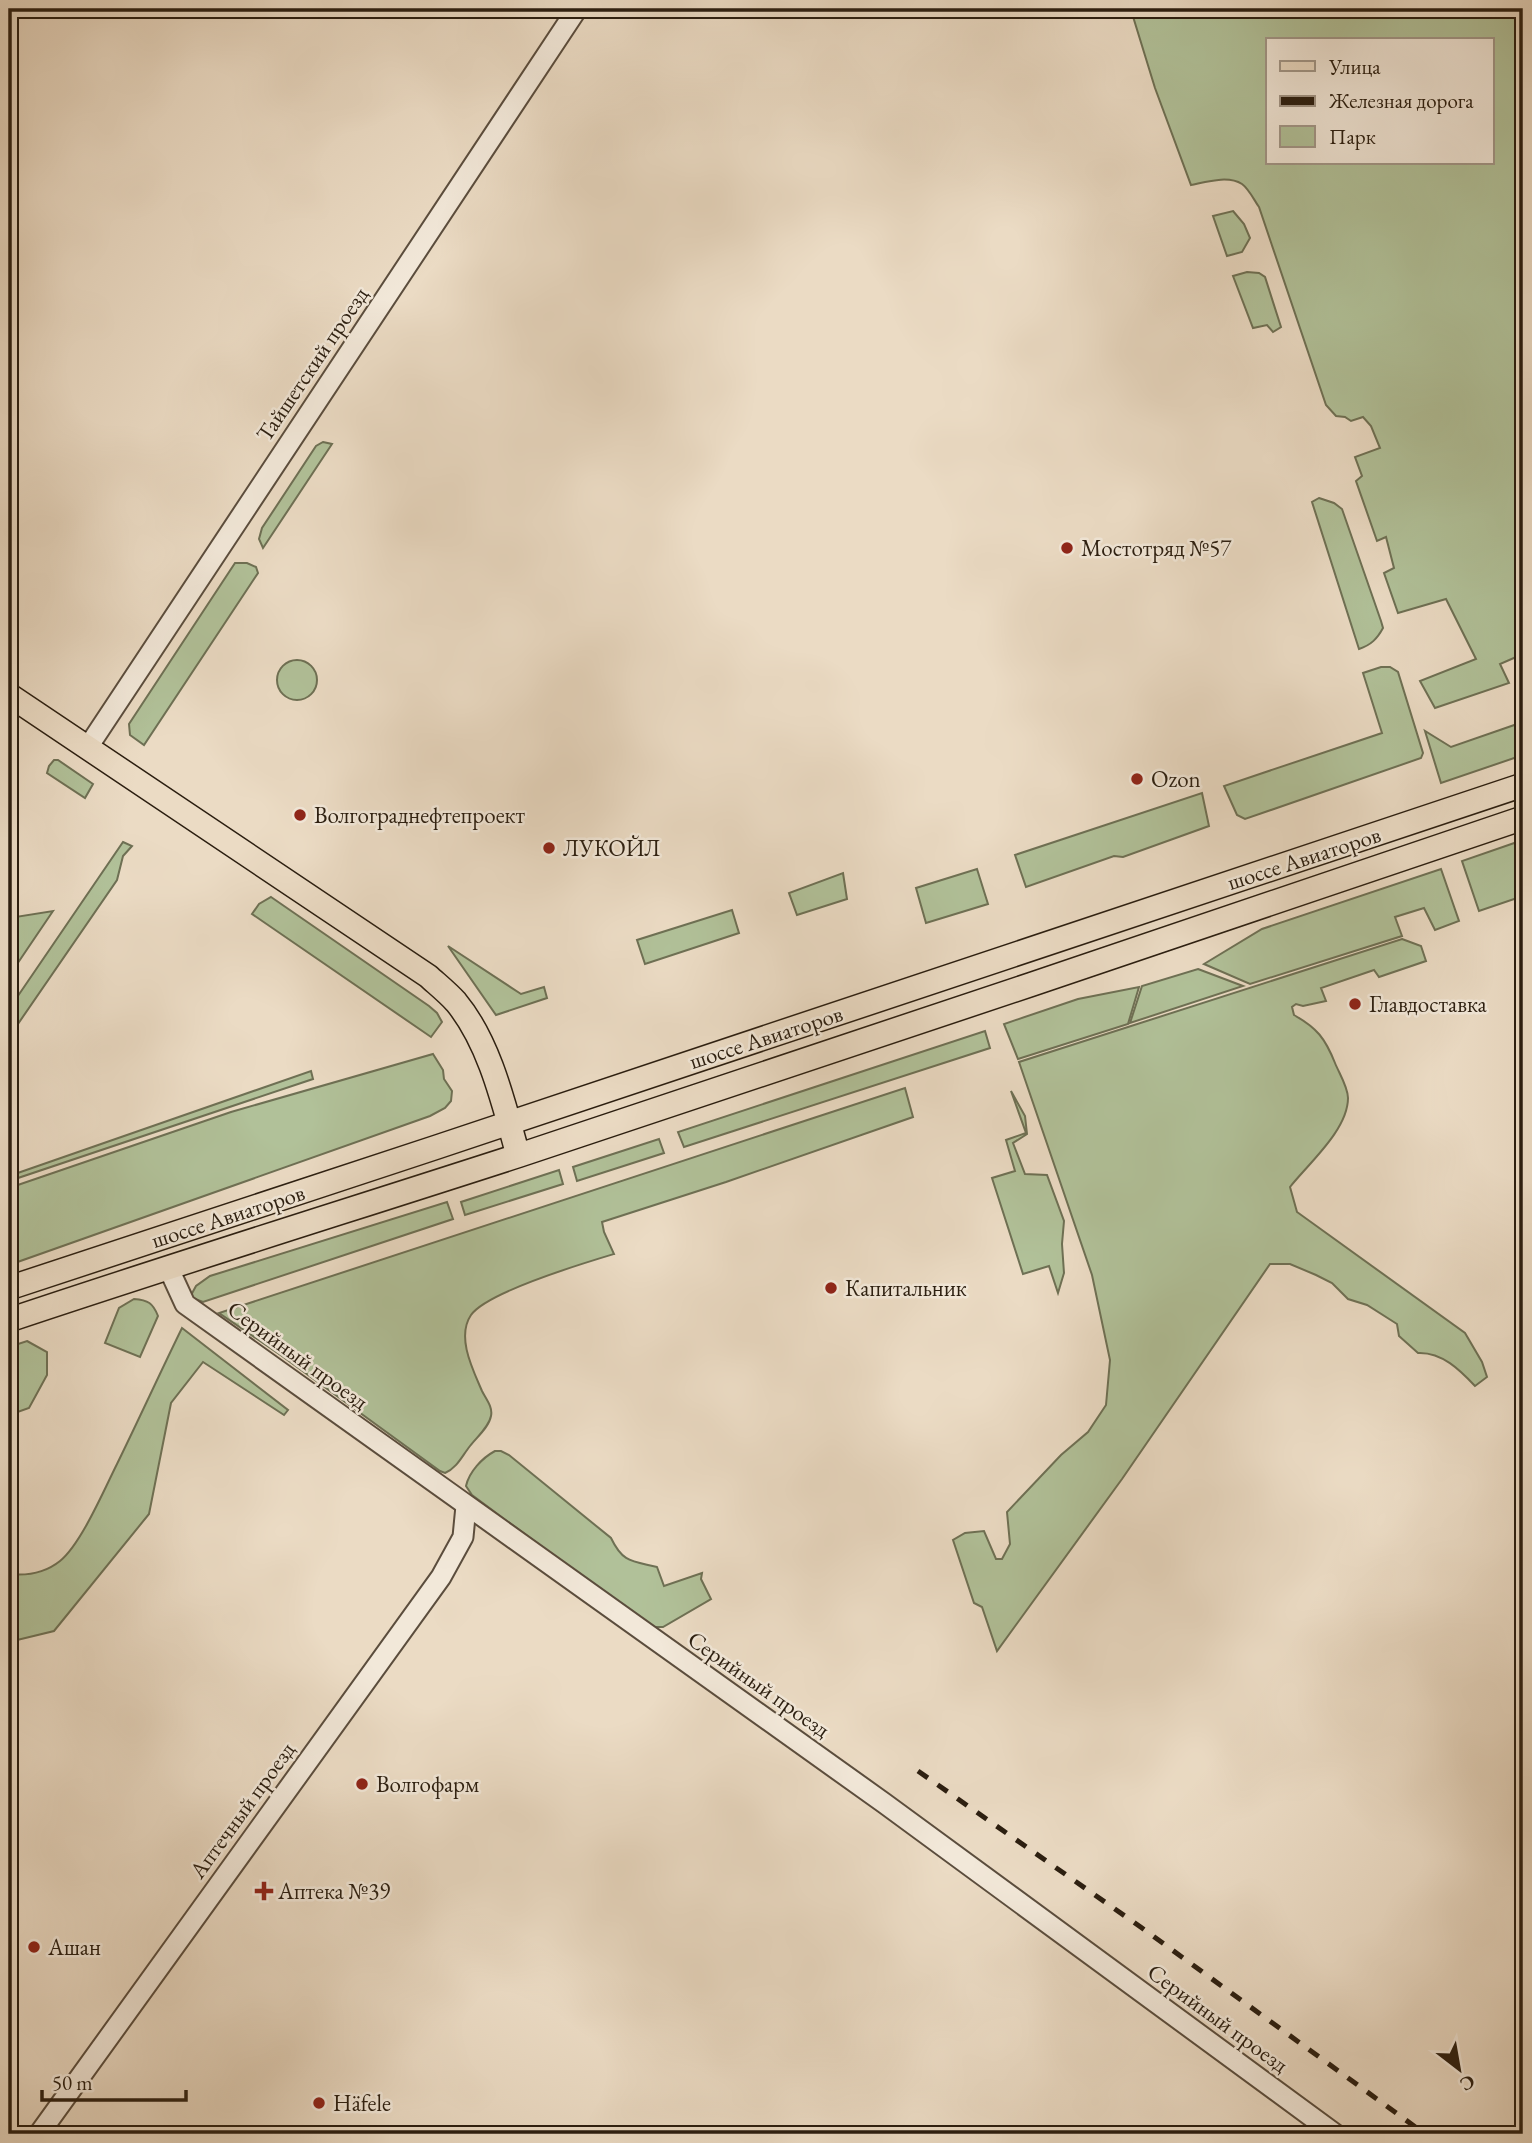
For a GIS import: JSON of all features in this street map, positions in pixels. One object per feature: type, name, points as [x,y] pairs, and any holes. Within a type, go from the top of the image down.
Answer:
[{"type":"main road","points":[[9,695],[428,976],[456,1002],[477,1032],[517,1155]]},
{"type":"main road","name":"шоссе Авиаторов","points":[[9,1288],[1523,785]]},
{"type":"main road","name":"шоссе Авиаторов","points":[[9,1320],[1011,992],[1523,818]]},
{"type":"street","name":"Тайшетский проезд","points":[[88,747],[576,9]]},
{"type":"street","name":"Серийный проезд","points":[[167,1267],[185,1304],[884,1803],[1335,2134]]},
{"type":"street","name":"Аптечный проезд","points":[[39,2134],[441,1577],[463,1537],[466,1506]]},
{"type":"green space","points":[[1133,9],[1523,9],[1523,654],[1500,664],[1509,683],[1435,708],[1420,681],[1476,659],[1446,599],[1398,613],[1384,573],[1394,568],[1386,537],[1377,541],[1356,481],[1362,476],[1355,457],[1380,448],[1371,426],[1363,417],[1351,421],[1336,416],[1326,405],[1259,207],[1242,184],[1236,181],[1217,180],[1191,185],[1155,88],[1131,10]]},
{"type":"green space","points":[[1233,211],[1244,224],[1250,238],[1242,252],[1227,256],[1213,216]]},
{"type":"green space","points":[[1247,272],[1259,273],[1265,277],[1281,327],[1273,332],[1267,325],[1253,328],[1233,276]]},
{"type":"green space","points":[[323,442],[332,444],[263,548],[259,539],[262,528],[316,446]]},
{"type":"green space","points":[[1319,498],[1342,509],[1383,628],[1373,641],[1359,649],[1312,502]]},
{"type":"green space","points":[[235,563],[247,563],[256,567],[258,573],[144,745],[130,735],[129,724]]},
{"type":"green space","points":[[297,660],[311,666],[317,680],[311,694],[297,700],[283,694],[277,680],[283,666]]},
{"type":"green space","points":[[1390,667],[1398,672],[1423,753],[1421,758],[1245,819],[1237,815],[1224,786],[1382,733],[1363,673]]},
{"type":"green space","points":[[1523,722],[1523,755],[1441,783],[1425,731],[1451,747]]},
{"type":"green space","points":[[54,760],[93,784],[85,798],[47,773]]},
{"type":"green space","points":[[1202,793],[1209,826],[1123,857],[1114,856],[1026,887],[1015,855]]},
{"type":"green space","points":[[1523,840],[1523,896],[1479,911],[1462,861]]},
{"type":"green space","points":[[123,842],[132,846],[123,856],[117,880],[9,1037],[9,1009]]},
{"type":"green space","points":[[977,869],[988,904],[926,923],[916,888]]},
{"type":"green space","points":[[1441,869],[1459,921],[1435,930],[1424,908],[1395,917],[1402,936],[1250,984],[1204,964],[1262,929]]},
{"type":"green space","points":[[843,873],[847,899],[797,915],[789,893]]},
{"type":"green space","points":[[271,897],[437,1013],[442,1022],[431,1037],[252,914],[259,904]]},
{"type":"green space","points":[[732,910],[739,933],[645,964],[637,940]]},
{"type":"green space","points":[[53,911],[9,976],[9,918]]},
{"type":"green space","points":[[1402,939],[1421,946],[1426,961],[1379,977],[1374,970],[1321,988],[1326,1001],[1303,1006],[1296,1004],[1292,1007],[1294,1015],[1309,1024],[1324,1040],[1345,1085],[1348,1098],[1346,1110],[1334,1134],[1290,1187],[1297,1212],[1465,1333],[1482,1362],[1487,1377],[1475,1386],[1457,1368],[1443,1359],[1427,1353],[1418,1353],[1399,1336],[1397,1324],[1367,1305],[1348,1299],[1332,1283],[1290,1264],[1270,1264],[1122,1479],[997,1651],[982,1607],[974,1603],[953,1540],[965,1533],[984,1531],[996,1559],[1002,1559],[1010,1544],[1007,1512],[1061,1455],[1088,1432],[1106,1405],[1110,1360],[1092,1275],[1019,1062]]},
{"type":"green space","points":[[448,946],[521,994],[544,987],[547,998],[496,1015]]},
{"type":"green space","points":[[1198,969],[1243,986],[1130,1023],[1142,986]]},
{"type":"green space","points":[[1139,987],[1128,1024],[1018,1059],[1004,1024],[1078,999]]},
{"type":"green space","points":[[985,1031],[990,1048],[684,1147],[678,1132]]},
{"type":"green space","points":[[433,1054],[452,1091],[451,1101],[445,1108],[430,1116],[9,1265],[9,1188],[231,1112]]},
{"type":"green space","points":[[311,1071],[313,1079],[9,1181],[9,1176]]},
{"type":"green space","points":[[905,1088],[913,1117],[602,1222],[614,1254],[537,1279],[481,1306],[471,1315],[465,1333],[474,1373],[490,1406],[491,1416],[459,1461],[445,1473],[219,1313]]},
{"type":"green space","points":[[1011,1091],[1025,1116],[1027,1134],[1013,1143],[1025,1174],[1047,1175],[1064,1221],[1064,1273],[1058,1293],[1049,1266],[1023,1274],[992,1178],[1015,1171],[1006,1140],[1026,1133]]},
{"type":"green space","points":[[659,1139],[664,1153],[577,1181],[573,1167]]},
{"type":"green space","points":[[559,1170],[563,1184],[465,1215],[461,1202]]},
{"type":"green space","points":[[447,1202],[453,1219],[203,1302],[190,1297],[196,1286],[210,1276]]},
{"type":"green space","points":[[134,1299],[149,1303],[158,1316],[140,1357],[105,1343],[119,1308]]},
{"type":"green space","points":[[182,1328],[288,1410],[284,1415],[203,1362],[171,1403],[149,1514],[54,1631],[9,1642],[9,1574],[42,1571],[60,1561],[76,1542],[99,1502]]},
{"type":"green space","points":[[27,1341],[47,1352],[47,1375],[29,1408],[9,1415],[9,1347]]},
{"type":"green space","points":[[495,1451],[509,1455],[611,1538],[624,1557],[657,1567],[664,1586],[702,1573],[701,1579],[711,1599],[663,1627],[650,1627],[472,1495],[466,1486],[470,1476],[485,1457]]},
{"type":"railway","points":[[918,1771],[1142,1928],[1425,2134]]},
{"type":"place","name":"Мостотряд №57","points":[[1067,548]]},
{"type":"place","name":"Ozon","points":[[1137,779]]},
{"type":"place","name":"Волгограднефтепроект","points":[[300,815]]},
{"type":"place","name":"ЛУКОЙЛ","points":[[549,848]]},
{"type":"place","name":"Главдоставка","points":[[1355,1004]]},
{"type":"place","name":"Капитальник","points":[[831,1288]]},
{"type":"place","name":"Волгофарм","points":[[362,1784]]},
{"type":"place","name":"Аптека №39","points":[[264,1891]]},
{"type":"place","name":"Ашан","points":[[34,1947]]},
{"type":"place","name":"Häfele","points":[[319,2103]]}]
